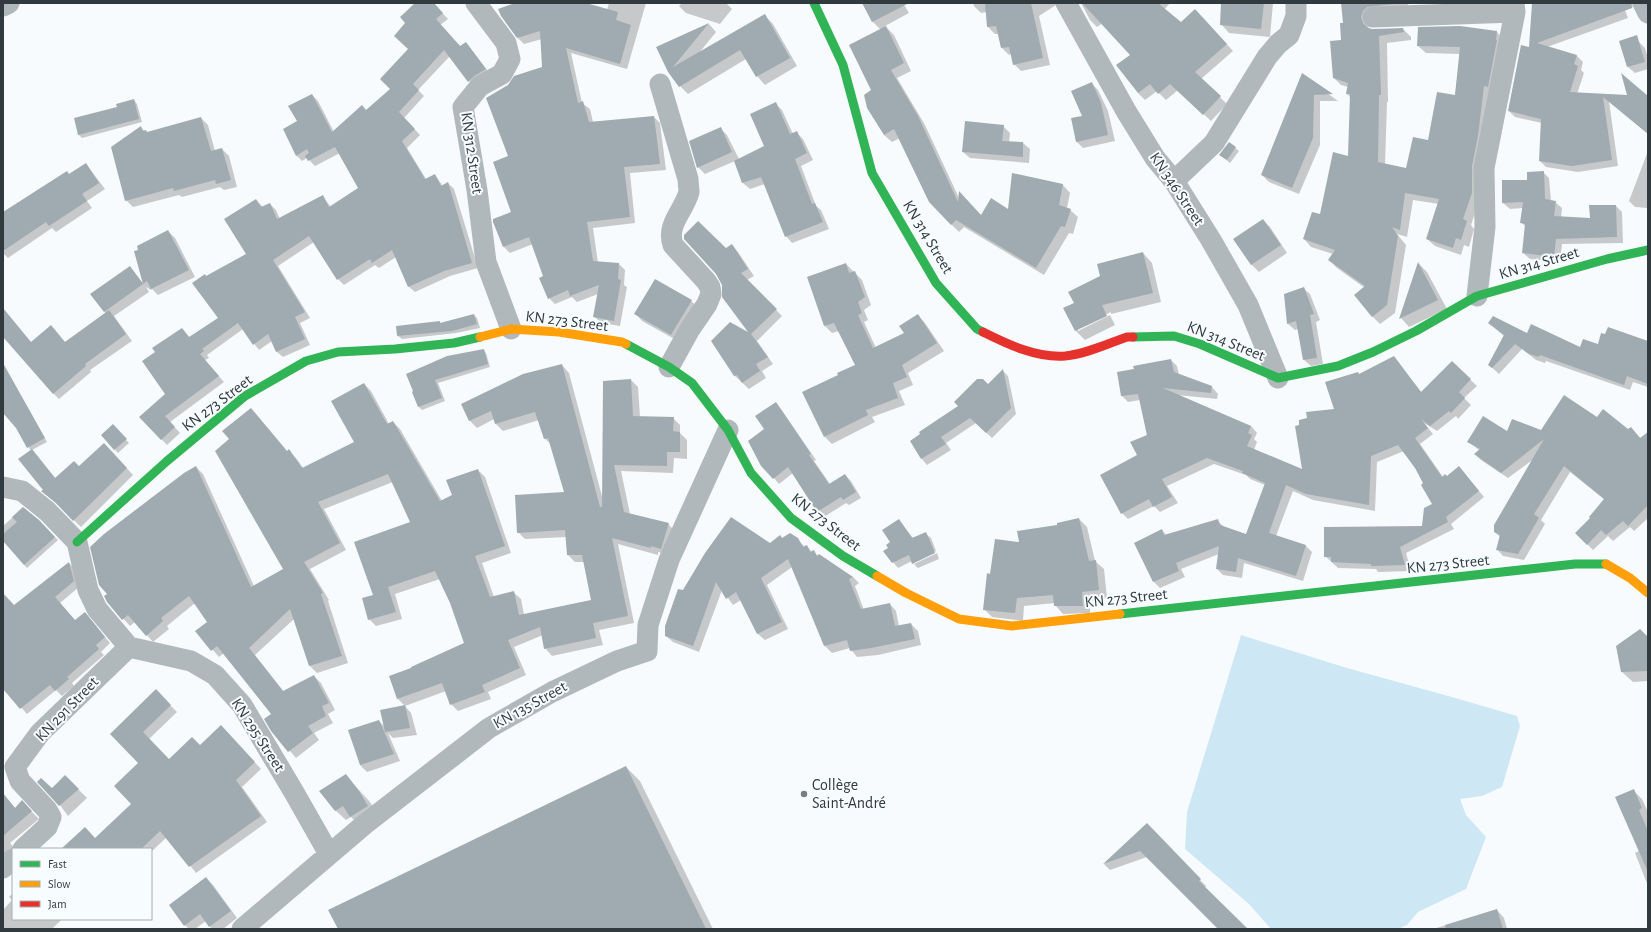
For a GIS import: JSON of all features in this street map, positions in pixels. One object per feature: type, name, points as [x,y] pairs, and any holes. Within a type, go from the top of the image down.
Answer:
[{"type":"street","points":[[3,6],[9,3]]},
{"type":"street","name":"KN 312 Street","points":[[476,3],[506,43],[510,58],[502,74],[480,86],[463,107],[477,190],[486,262],[510,329]]},
{"type":"street","name":"KN 314 Street","points":[[814,3],[844,65],[872,173],[936,283],[977,329],[1005,344],[1042,355],[1065,356],[1089,351],[1127,337],[1174,336],[1200,344],[1278,378],[1338,366],[1366,355],[1416,331],[1477,296],[1607,259],[1648,250]]},
{"type":"street","name":"KN 346 Street","points":[[1066,3],[1126,111],[1155,158],[1174,181],[1211,240],[1248,306],[1278,378]]},
{"type":"street","points":[[1174,181],[1214,142],[1267,57],[1278,44],[1289,35],[1296,16],[1296,3]]},
{"type":"street","points":[[1643,3],[1648,13]]},
{"type":"street","points":[[1373,17],[1515,8],[1484,168],[1485,228],[1477,296]]},
{"type":"street","points":[[660,84],[688,179],[689,192],[670,231],[671,239],[673,245],[706,281],[710,287],[711,294],[707,304],[690,329],[669,367]]},
{"type":"street","name":"KN 273 Street","points":[[77,542],[167,461],[245,396],[306,361],[338,352],[395,349],[454,343],[510,329],[559,332],[622,342],[669,367],[692,383],[728,430],[751,473],[791,518],[843,556],[906,593],[959,619],[1012,626],[1576,564],[1607,564],[1630,578],[1648,594]]},
{"type":"street","name":"KN 135 Street","points":[[242,929],[329,854],[489,728],[552,692],[617,661],[647,651],[648,625],[669,560],[728,430]]},
{"type":"street","points":[[3,487],[22,491],[47,511],[77,542],[88,590],[97,609],[129,647]]},
{"type":"street","name":"KN 295 Street","points":[[129,647],[191,660],[215,674],[242,705],[329,854]]},
{"type":"street","name":"KN 291 Street","points":[[24,848],[47,826],[51,817],[20,781],[15,767],[40,733],[129,647]]},
{"type":"street","points":[[3,868],[12,860]]},
{"type":"shaded area","points":[[1241,635],[1347,668],[1517,716],[1520,726],[1502,787],[1482,796],[1460,799],[1466,815],[1486,837],[1466,889],[1418,912],[1407,925],[1398,929],[1271,929],[1249,904],[1185,849],[1187,812]]},
{"type":"building","points":[[415,3],[434,3],[443,13],[436,19],[460,46],[466,42],[486,69],[474,76],[468,82],[444,50],[413,84],[419,90],[399,112],[415,129],[402,141],[425,179],[435,174],[441,186],[448,182],[472,263],[444,271],[408,287],[392,250],[372,263],[370,259],[337,280],[309,236],[273,260],[305,312],[295,317],[305,339],[276,352],[268,334],[253,345],[238,323],[202,349],[204,351],[200,354],[219,376],[165,416],[175,427],[161,440],[139,417],[165,394],[142,361],[155,352],[152,348],[182,328],[189,337],[218,318],[192,283],[205,274],[206,276],[246,254],[224,219],[256,199],[261,207],[270,203],[277,219],[323,195],[329,207],[358,188],[335,147],[308,161],[305,156],[309,153],[307,149],[296,156],[283,129],[297,121],[288,106],[312,94],[332,132],[362,105],[366,110],[390,89],[380,79],[408,49],[394,36],[405,23],[400,17]]},
{"type":"building","points":[[515,3],[586,3],[618,12],[616,20],[631,25],[620,64],[566,48],[578,103],[583,101],[589,122],[654,116],[660,164],[624,167],[630,217],[587,222],[593,261],[619,263],[618,279],[621,280],[614,321],[593,317],[599,285],[570,296],[568,290],[548,299],[539,278],[543,276],[529,237],[503,247],[493,222],[493,219],[511,212],[493,162],[508,156],[486,98],[508,85],[514,76],[542,67],[540,31],[517,38],[501,16],[498,9]]},
{"type":"building","points":[[862,3],[909,3],[872,22]]},
{"type":"building","points":[[985,3],[1031,3],[1043,58],[1013,65],[1009,47],[1001,48],[996,26],[987,27]]},
{"type":"building","points":[[1082,3],[1158,3],[1181,22],[1195,9],[1227,44],[1195,72],[1221,96],[1203,115],[1170,84],[1158,94],[1150,84],[1138,93],[1116,65],[1130,55]]},
{"type":"building","points":[[1221,3],[1264,3],[1261,29],[1220,25]]},
{"type":"building","points":[[1341,3],[1402,3],[1367,7],[1363,11],[1361,17],[1363,23],[1368,28],[1403,28],[1404,32],[1379,36],[1381,95],[1379,95],[1378,162],[1406,168],[1413,137],[1428,140],[1437,92],[1455,95],[1460,47],[1417,46],[1418,27],[1460,26],[1497,31],[1497,40],[1488,87],[1484,86],[1478,136],[1472,166],[1472,193],[1463,219],[1467,221],[1461,240],[1456,238],[1453,248],[1426,239],[1439,199],[1405,193],[1400,230],[1392,227],[1398,236],[1387,305],[1372,317],[1354,295],[1365,286],[1328,260],[1335,250],[1303,239],[1312,212],[1320,214],[1333,152],[1348,156],[1350,94],[1346,94],[1348,83],[1333,78],[1330,41],[1341,40],[1340,23],[1343,23]]},
{"type":"building","points":[[1532,3],[1631,3],[1632,8],[1537,43],[1577,55],[1574,64],[1578,66],[1570,92],[1627,95],[1621,73],[1648,96],[1648,134],[1603,97],[1612,160],[1572,166],[1539,161],[1541,119],[1508,111],[1521,45],[1529,47]]},
{"type":"building","points":[[765,14],[790,58],[756,77],[740,50],[679,87],[668,72],[656,47],[709,23],[673,67]]},
{"type":"building","points":[[886,26],[904,63],[891,70],[918,116],[958,202],[959,191],[981,215],[991,198],[1008,209],[1012,173],[1063,184],[1059,205],[1071,209],[1065,227],[1061,226],[1036,268],[956,220],[951,225],[929,202],[894,129],[884,135],[867,108],[864,95],[871,90],[849,45]]},
{"type":"building","points":[[1637,35],[1645,62],[1627,67],[1619,41]]},
{"type":"building","points":[[1302,73],[1333,94],[1314,95],[1313,138],[1292,188],[1261,175]]},
{"type":"building","points":[[1092,82],[1101,103],[1108,135],[1076,142],[1071,118],[1082,116],[1071,91]]},
{"type":"building","points":[[134,99],[139,119],[78,135],[74,118],[117,107],[116,104]]},
{"type":"building","points":[[776,102],[790,134],[797,131],[807,153],[795,159],[812,204],[815,203],[823,222],[785,237],[761,177],[742,183],[734,161],[764,146],[750,114]]},
{"type":"building","points":[[201,117],[211,151],[222,148],[231,180],[216,184],[215,180],[174,191],[173,188],[125,201],[111,147],[141,126],[143,131],[146,130],[147,132]]},
{"type":"building","points":[[965,121],[1004,125],[1002,141],[1023,142],[1023,157],[962,152]]},
{"type":"building","points":[[721,127],[732,152],[697,168],[689,141]]},
{"type":"building","points":[[1229,142],[1236,147],[1227,160],[1219,155]]},
{"type":"building","points":[[86,163],[99,183],[82,194],[87,201],[49,226],[46,222],[3,251],[3,212],[67,171],[69,174]]},
{"type":"building","points":[[1544,171],[1545,199],[1556,201],[1554,216],[1590,218],[1589,205],[1616,205],[1617,237],[1556,239],[1554,257],[1522,253],[1525,224],[1520,223],[1523,202],[1502,203],[1502,180],[1527,180],[1527,172]]},
{"type":"building","points":[[1263,219],[1281,245],[1251,265],[1233,239]]},
{"type":"building","points":[[698,221],[726,248],[732,244],[748,269],[741,273],[777,309],[751,334],[768,357],[756,364],[760,371],[742,383],[737,375],[734,376],[711,341],[730,322],[748,332],[722,297],[722,285],[716,274],[684,239],[684,235]]},
{"type":"building","points":[[168,230],[189,270],[151,289],[147,281],[143,284],[134,251],[138,250],[137,246]]},
{"type":"building","points":[[1143,252],[1153,293],[1102,305],[1107,316],[1075,331],[1063,308],[1074,303],[1068,292],[1100,276],[1097,264]]},
{"type":"building","points":[[1418,262],[1438,300],[1399,319]]},
{"type":"building","points":[[846,263],[849,273],[855,271],[865,297],[858,302],[862,313],[858,315],[873,348],[904,333],[899,326],[918,314],[937,343],[902,365],[907,377],[893,383],[898,398],[866,410],[868,415],[824,437],[802,392],[855,365],[834,323],[824,326],[807,277]]},
{"type":"building","points":[[130,266],[143,284],[104,312],[90,294]]},
{"type":"building","points":[[655,279],[692,300],[671,335],[634,314]]},
{"type":"building","points":[[1304,287],[1314,314],[1310,315],[1317,358],[1303,360],[1296,321],[1287,324],[1284,294]]},
{"type":"building","points":[[3,308],[31,342],[51,325],[65,342],[109,310],[126,334],[85,364],[86,366],[53,394],[3,337]]},
{"type":"building","points":[[474,314],[477,324],[452,331],[397,336],[396,326],[440,321],[440,323]]},
{"type":"building","points":[[1493,316],[1527,333],[1531,324],[1580,347],[1583,339],[1598,344],[1601,333],[1605,334],[1608,327],[1648,341],[1648,384],[1627,376],[1624,385],[1540,355],[1539,357],[1529,354],[1515,344],[1492,368],[1488,365],[1504,335],[1488,323]]},
{"type":"building","points":[[484,349],[488,364],[435,380],[442,398],[418,407],[406,374],[447,356]]},
{"type":"building","points":[[1394,356],[1421,392],[1452,361],[1471,379],[1459,392],[1465,398],[1451,413],[1449,411],[1430,426],[1421,419],[1428,428],[1415,438],[1442,477],[1445,474],[1447,476],[1459,466],[1479,491],[1446,517],[1448,522],[1400,547],[1405,565],[1371,566],[1371,564],[1331,562],[1331,557],[1324,557],[1324,527],[1422,526],[1424,508],[1432,504],[1421,485],[1423,483],[1415,468],[1398,445],[1371,456],[1369,505],[1306,494],[1286,485],[1269,533],[1306,545],[1296,576],[1238,558],[1236,572],[1216,569],[1219,546],[1176,563],[1179,571],[1153,582],[1134,543],[1162,529],[1164,535],[1218,519],[1220,525],[1246,534],[1265,483],[1242,473],[1243,471],[1207,458],[1162,479],[1172,497],[1153,507],[1149,499],[1121,514],[1100,475],[1137,455],[1130,442],[1147,435],[1138,394],[1121,396],[1117,372],[1134,369],[1133,366],[1171,359],[1174,372],[1212,386],[1211,393],[1163,388],[1251,426],[1248,433],[1252,435],[1247,446],[1302,469],[1295,426],[1299,425],[1299,420],[1307,418],[1306,412],[1334,409],[1325,382],[1358,372],[1359,374]]},
{"type":"building","points":[[3,363],[45,438],[27,448],[16,428],[3,413]]},
{"type":"building","points":[[562,364],[600,507],[602,507],[603,381],[631,379],[633,416],[674,417],[673,431],[680,432],[680,452],[667,452],[667,466],[614,465],[624,512],[669,523],[661,549],[651,546],[651,548],[612,538],[628,616],[593,623],[596,638],[544,649],[540,627],[508,640],[520,668],[482,685],[485,692],[450,705],[442,683],[397,699],[389,676],[411,668],[464,643],[450,603],[435,571],[388,587],[396,612],[368,620],[362,598],[373,595],[354,542],[410,522],[388,474],[318,502],[340,543],[304,562],[323,593],[321,594],[342,656],[309,666],[290,609],[249,648],[283,691],[314,675],[329,703],[322,706],[326,716],[308,726],[313,733],[288,752],[271,731],[264,719],[271,714],[217,646],[211,651],[195,631],[207,622],[189,596],[161,618],[163,621],[146,636],[128,615],[122,620],[107,602],[104,596],[107,594],[99,585],[90,547],[104,534],[184,473],[196,466],[251,587],[283,569],[215,451],[229,439],[222,431],[251,408],[287,451],[289,449],[302,468],[354,442],[331,401],[364,383],[387,424],[393,421],[440,501],[452,495],[446,480],[478,469],[505,546],[475,556],[490,597],[514,591],[519,615],[591,600],[582,555],[567,555],[565,530],[517,533],[515,495],[564,492],[548,438],[544,439],[535,412],[495,424],[491,411],[469,421],[461,404],[523,374]]},
{"type":"building","points":[[1003,369],[1011,408],[986,433],[970,418],[941,437],[946,444],[921,459],[910,441],[920,434],[919,432],[958,406],[954,402],[977,379],[983,379],[988,384]]},
{"type":"building","points":[[1564,395],[1597,417],[1603,409],[1628,429],[1631,427],[1640,438],[1648,432],[1648,505],[1628,526],[1623,521],[1606,535],[1601,530],[1587,545],[1575,533],[1590,518],[1589,517],[1604,499],[1564,466],[1534,514],[1539,518],[1518,554],[1496,550],[1500,535],[1494,532],[1494,525],[1544,439],[1501,473],[1474,454],[1480,449],[1467,442],[1483,416],[1507,431],[1512,419],[1541,430]]},
{"type":"building","points":[[776,402],[829,484],[845,474],[856,492],[843,500],[841,497],[817,512],[788,467],[773,479],[761,466],[748,441],[764,429],[755,416]]},
{"type":"building","points":[[113,424],[127,439],[114,450],[101,435]]},
{"type":"building","points":[[104,443],[127,468],[73,521],[56,503],[41,491],[43,490],[18,459],[32,449],[55,478],[74,461],[79,466]]},
{"type":"building","points":[[23,507],[39,520],[55,537],[24,565],[3,541],[3,534],[17,522],[12,517]]},
{"type":"building","points":[[731,517],[770,543],[780,535],[782,538],[790,533],[798,538],[803,547],[807,545],[810,552],[814,550],[817,556],[819,554],[853,577],[849,579],[861,609],[890,603],[895,626],[911,623],[915,639],[850,651],[847,640],[824,646],[788,559],[761,578],[782,622],[757,634],[736,592],[726,599],[716,582],[693,646],[665,636],[665,626],[678,589],[683,590],[705,553]]},
{"type":"building","points":[[1079,518],[1089,561],[1096,560],[1099,590],[1082,592],[1083,606],[1054,606],[1053,595],[1017,598],[1015,613],[983,610],[987,573],[990,574],[995,539],[1019,542],[1017,531],[1057,525],[1057,523]]},
{"type":"building","points":[[899,519],[912,538],[926,532],[935,553],[912,564],[909,555],[892,563],[883,551],[888,548],[886,545],[890,542],[882,530]]},
{"type":"building","points":[[69,562],[74,581],[55,597],[75,620],[85,612],[105,637],[96,645],[99,649],[67,677],[69,679],[55,691],[50,685],[20,709],[3,689],[3,593],[14,605]]},
{"type":"building","points":[[1640,629],[1648,637],[1648,671],[1621,672],[1616,646]]},
{"type":"building","points":[[156,689],[171,705],[143,732],[169,759],[192,737],[200,745],[221,725],[255,762],[236,780],[261,816],[189,867],[160,831],[142,848],[62,848],[85,827],[95,838],[131,804],[114,786],[138,763],[110,734]]},
{"type":"building","points":[[405,705],[410,728],[385,732],[380,710]]},
{"type":"building","points":[[379,720],[394,754],[360,765],[348,730]]},
{"type":"building","points":[[626,766],[706,929],[338,929],[328,910]]},
{"type":"building","points":[[346,774],[368,806],[350,817],[343,806],[335,811],[319,791]]},
{"type":"building","points":[[65,775],[79,789],[59,806],[37,782],[41,778],[52,788]]},
{"type":"building","points":[[1634,789],[1642,808],[1639,810],[1648,831],[1648,872],[1615,797]]},
{"type":"building","points":[[3,793],[15,808],[22,800],[32,811],[3,836]]},
{"type":"building","points":[[1147,823],[1201,879],[1199,881],[1248,929],[1218,929],[1140,851],[1103,864]]},
{"type":"building","points":[[206,877],[231,911],[209,927],[200,914],[184,926],[169,905]]},
{"type":"building","points":[[1497,909],[1503,929],[1446,929],[1445,925]]},
{"type":"traffic: fast","points":[[814,3],[843,65],[872,173],[936,283],[977,329],[983,332]]},
{"type":"traffic: fast","points":[[1133,337],[1174,336],[1200,344],[1278,378],[1338,366],[1373,352],[1416,331],[1477,296],[1607,259],[1648,250]]},
{"type":"traffic: fast","points":[[77,542],[167,461],[245,396],[306,361],[338,352],[395,349],[454,343],[480,337]]},
{"type":"traffic: fast","points":[[626,344],[669,367],[692,383],[728,430],[751,473],[791,518],[843,556],[877,576]]},
{"type":"traffic: fast","points":[[1120,614],[1575,564],[1606,564]]},
{"type":"traffic: slow","points":[[480,337],[511,329],[559,332],[622,342],[626,344]]},
{"type":"traffic: slow","points":[[1606,564],[1630,578],[1648,593]]},
{"type":"traffic: slow","points":[[877,576],[906,593],[959,619],[1012,626],[1120,614]]},
{"type":"traffic: jam","points":[[983,332],[1022,349],[1043,355],[1054,356],[1073,355],[1127,337],[1133,337]]},
{"type":"place","name":"Collège Saint-André","points":[[804,794]]}]
